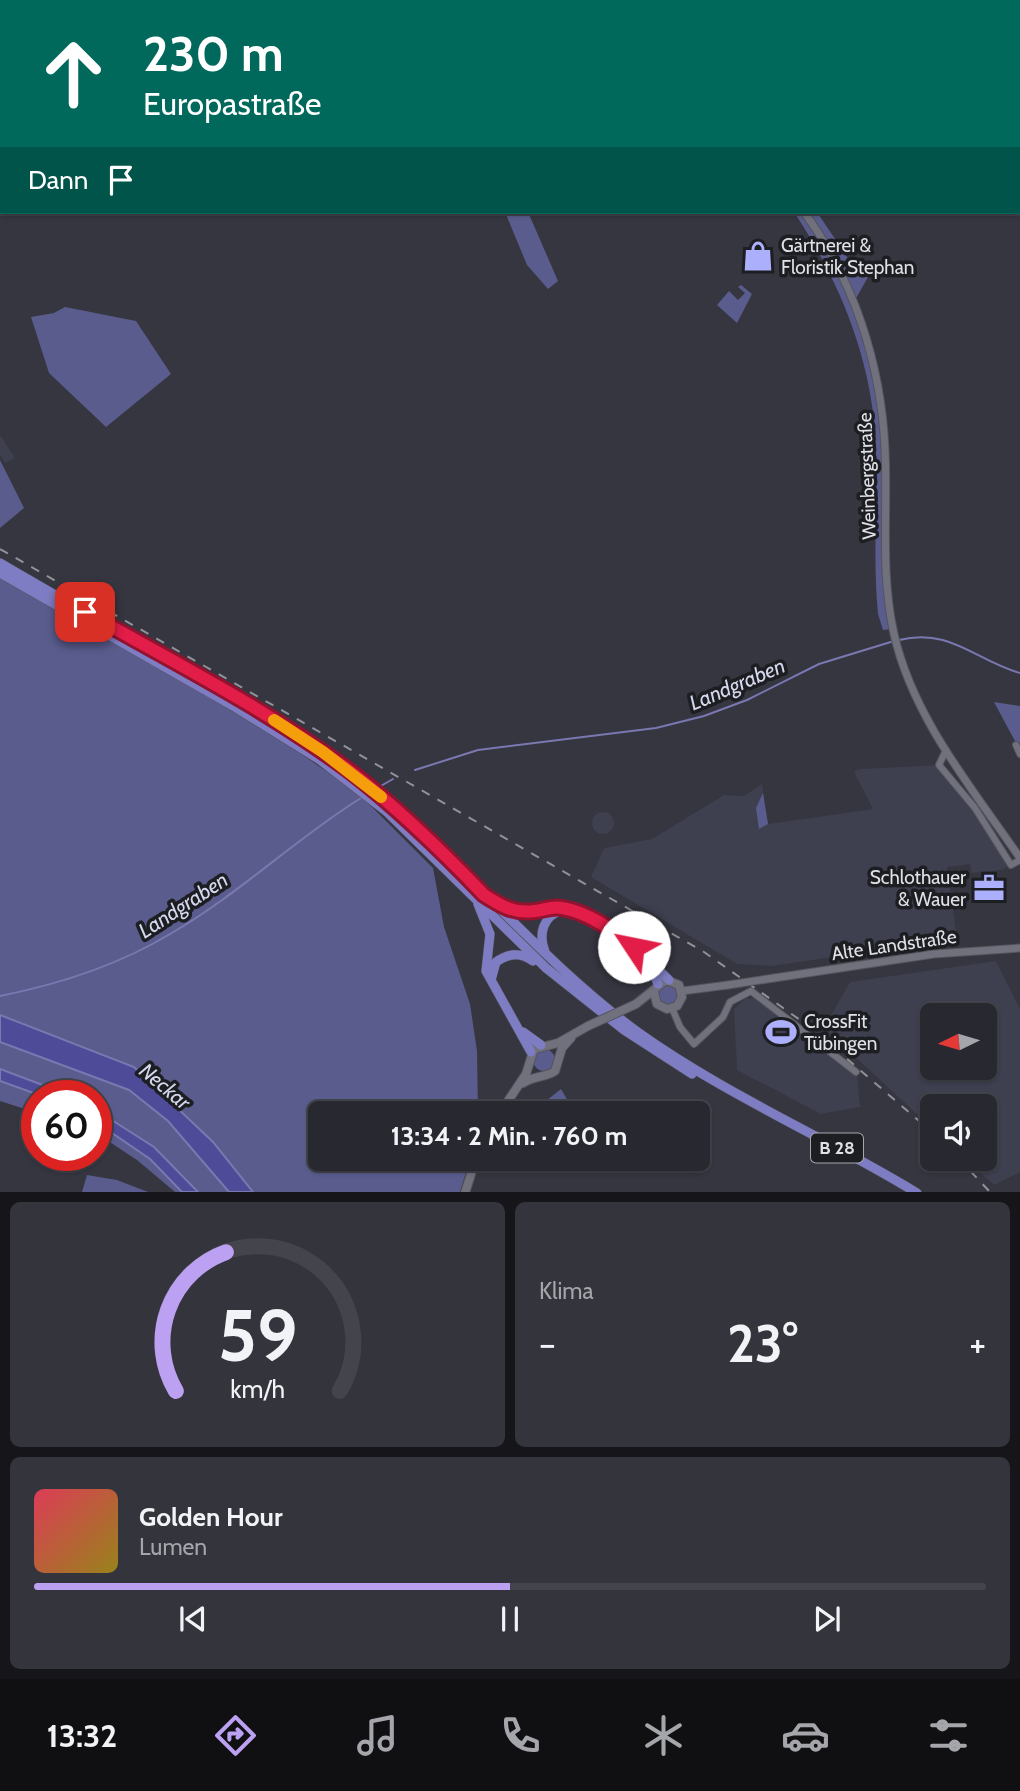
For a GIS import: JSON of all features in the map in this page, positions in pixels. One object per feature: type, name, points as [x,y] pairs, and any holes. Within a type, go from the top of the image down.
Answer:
[{"type":"main road","name":"B 28","points":[[0,564],[262,713],[323,752],[462,871],[547,957],[639,1032],[757,1106],[917,1192]]},
{"type":"main road","name":"B 28","points":[[0,573],[258,720],[371,794],[546,968],[661,1056],[730,1095],[757,1106]]},
{"type":"main road","points":[[472,893],[490,934],[486,971],[531,1052],[530,1066],[509,1101]]},
{"type":"main road","points":[[484,895],[509,910],[521,912],[548,908],[568,909],[604,926],[647,958],[669,980],[677,983],[682,991],[681,1002],[672,1009],[662,1008],[656,1002],[656,988],[647,958]]},
{"type":"main road","points":[[547,957],[541,935],[547,919],[568,909]]},
{"type":"main road","points":[[491,984],[492,968],[509,954],[520,954],[546,968]]},
{"type":"main road","points":[[531,1052],[572,1036],[636,1004],[669,980]]},
{"type":"main road","points":[[636,1004],[656,1002]]},
{"type":"main road","points":[[519,1029],[559,1055]]},
{"type":"main road","points":[[520,1085],[538,1074],[548,1075],[555,1071],[559,1055],[572,1036]]},
{"type":"main road","points":[[530,1066],[538,1074]]},
{"type":"main road","points":[[465,1192],[472,1171]]},
{"type":"street","name":"Weinbergstraße","points":[[805,214],[844,278],[862,324],[877,383],[885,450],[886,572],[893,631],[918,701],[946,750]]},
{"type":"street","points":[[1016,745],[1020,754]]},
{"type":"street","points":[[946,750],[1020,859],[1011,865],[975,808],[939,765],[946,750]]},
{"type":"street","name":"Alte Landstraße","points":[[682,991],[925,955],[1020,948]]},
{"type":"street","points":[[672,1009],[684,1035],[694,1044],[723,1017],[730,1002],[751,991],[856,1072]]},
{"type":"shaded area","points":[[506,214],[529,214],[558,281],[548,289],[527,265]]},
{"type":"shaded area","points":[[795,214],[818,214],[853,266],[868,277],[854,302],[862,324],[882,417],[884,541],[893,629],[883,630],[878,614],[875,431],[866,373],[837,289]]},
{"type":"shaded area","points":[[741,285],[752,294],[737,323],[717,305],[729,291],[738,300],[745,293],[738,287]]},
{"type":"shaded area","points":[[65,307],[136,321],[171,374],[106,427],[49,373],[31,317],[54,313]]},
{"type":"shaded area","points":[[0,435],[15,458],[5,463],[0,455]]},
{"type":"shaded area","points":[[0,460],[24,508],[0,528]]},
{"type":"shaded area","points":[[0,577],[268,731],[358,793],[433,868],[444,927],[470,1004],[477,1051],[478,1101],[308,1101],[308,1171],[466,1171],[460,1192],[253,1192],[213,1142],[134,1067],[0,1015]]},
{"type":"shaded area","points":[[994,702],[1020,706],[1020,743],[1016,743]]},
{"type":"shaded area","points":[[939,765],[975,808],[1011,865],[1002,870],[972,873],[970,864],[947,867],[958,945],[900,952],[901,947],[772,966],[737,964],[591,877],[604,848],[652,839],[724,795],[744,796],[762,784],[768,824],[873,809],[854,772],[860,769]]},
{"type":"shaded area","points":[[763,793],[768,824],[759,829],[756,808]]},
{"type":"shaded area","points":[[603,812],[613,819],[614,823],[607,833],[603,834],[593,827],[592,823],[599,813]]},
{"type":"shaded area","points":[[996,961],[1020,1009],[1020,1172],[994,1185],[978,1171],[997,1171],[997,1094],[920,1094],[920,1117],[824,1028],[850,982]]},
{"type":"shaded area","points":[[664,985],[672,985],[678,995],[672,1005],[664,1005],[658,999],[658,991]]},
{"type":"shaded area","points":[[746,998],[757,999],[857,1074],[860,1107],[821,1114],[737,1070],[734,1009]]},
{"type":"shaded area","points":[[0,1015],[134,1067],[213,1142],[253,1192],[229,1192],[168,1121],[129,1090],[112,1084],[112,1080],[102,1080],[0,1042]]},
{"type":"shaded area","points":[[0,1042],[101,1080],[29,1080],[0,1069]]},
{"type":"shaded area","points":[[544,1049],[554,1056],[555,1060],[548,1070],[544,1071],[534,1064],[533,1060],[540,1050]]},
{"type":"shaded area","points":[[0,1069],[29,1080],[21,1080],[21,1089],[0,1081]]},
{"type":"shaded area","points":[[0,1081],[21,1089],[21,1108],[0,1101]]},
{"type":"shaded area","points":[[112,1084],[128,1090],[168,1121],[229,1192],[198,1192],[154,1147],[112,1120]]},
{"type":"shaded area","points":[[561,1089],[568,1101],[546,1101]]},
{"type":"shaded area","points":[[112,1120],[154,1147],[198,1192],[182,1192],[150,1159],[112,1133]]},
{"type":"shaded area","points":[[112,1133],[150,1159],[182,1192],[175,1192],[137,1160],[112,1144]]},
{"type":"shaded area","points":[[87,1175],[117,1180],[148,1192],[82,1192]]},
{"type":"waterway","name":"Landgraben","points":[[899,640],[917,637],[948,642],[1020,673]]},
{"type":"waterway","name":"Landgraben","points":[[415,770],[478,750],[656,728],[704,716],[747,700],[819,664],[894,641]]},
{"type":"waterway","name":"Landgraben","points":[[379,787],[393,779]]},
{"type":"waterway","name":"Landgraben","points":[[0,996],[44,986],[130,956],[195,919],[361,798]]},
{"type":"railway","points":[[0,549],[704,952],[810,1027],[920,1122]]},
{"type":"railway","points":[[970,1171],[990,1192]]},
{"type":"slow traffic","points":[[274,720],[350,771],[381,797]]},
{"type":"place","name":"Gärtnerei & Floristik Stephan","points":[[758,256]]},
{"type":"place","name":"Schlothauer & Wauer","points":[[989,888]]},
{"type":"place","name":"CrossFit Tübingen","points":[[781,1032]]},
{"type":"route","points":[[85,612],[262,713],[350,771],[438,847],[484,895],[509,910],[521,912],[559,907],[568,909],[604,926],[634,947]]},
{"type":"water label","name":"Neckar","points":[[165,1086]]}]
